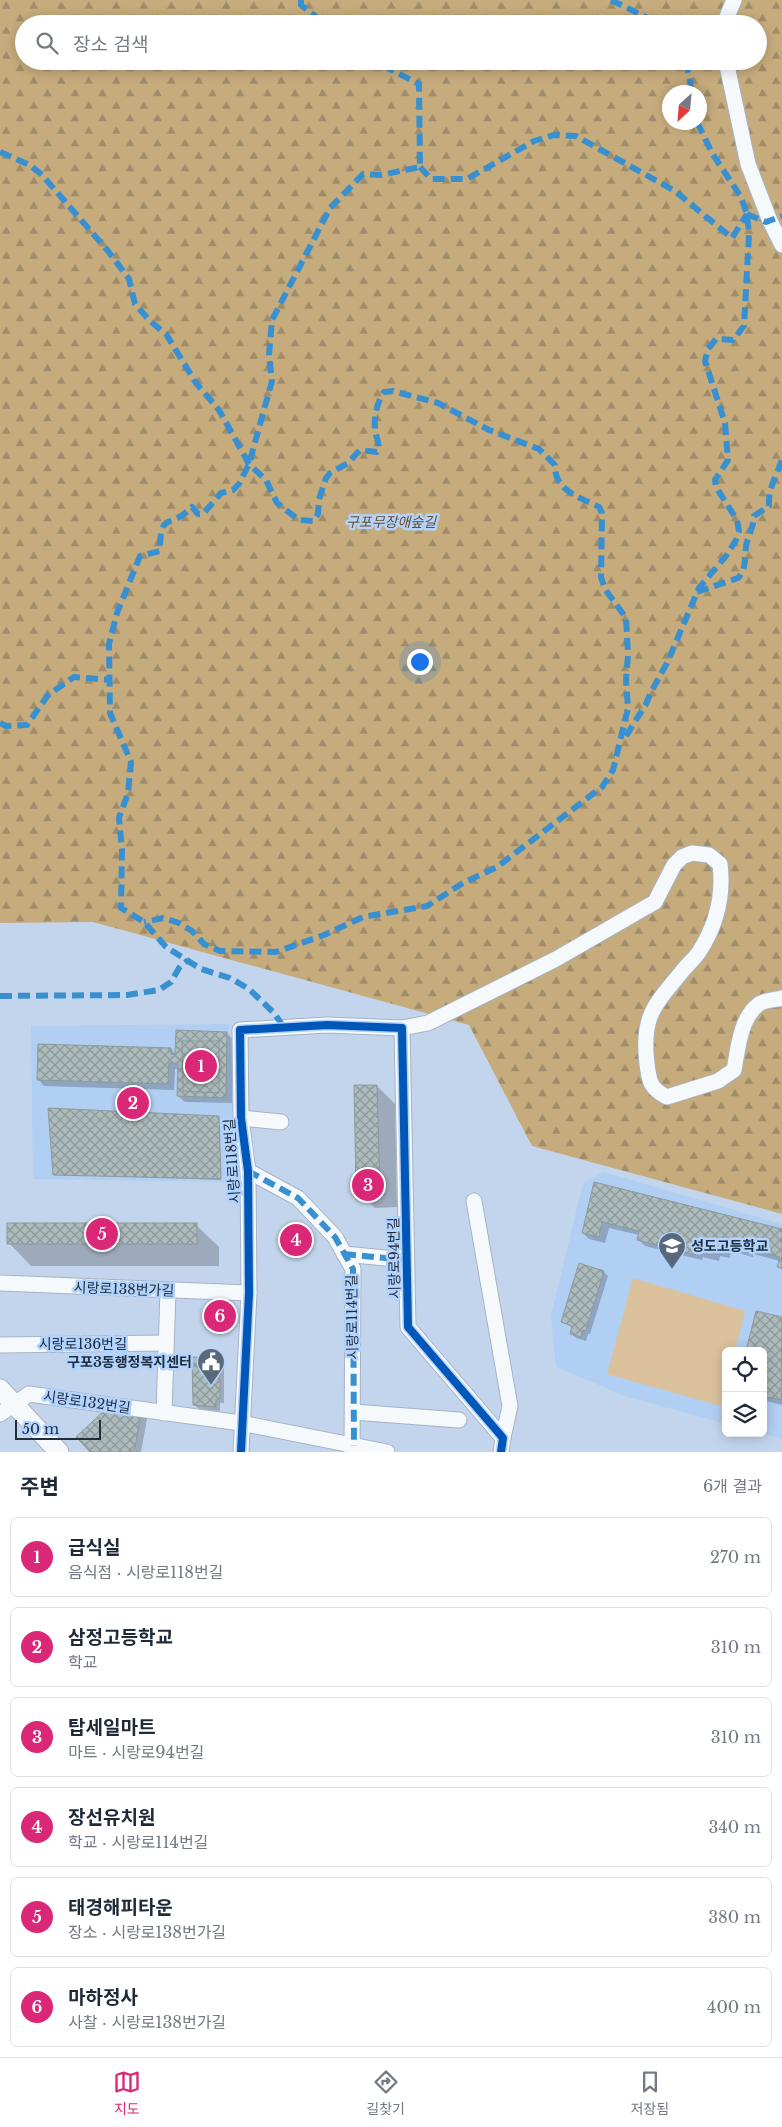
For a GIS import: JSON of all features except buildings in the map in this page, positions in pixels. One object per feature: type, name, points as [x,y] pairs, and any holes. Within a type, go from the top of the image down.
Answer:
[{"type":"main road","points":[[0,1389],[7,1409],[59,1452]]},
{"type":"street","points":[[728,15],[734,0]]},
{"type":"street","points":[[728,70],[748,164],[770,221],[782,245]]},
{"type":"street","points":[[402,1028],[428,1023],[455,1011],[556,959],[655,902],[674,865],[682,857],[692,854],[709,855],[720,864],[723,885],[720,905],[699,953],[658,1000],[649,1014],[646,1038],[649,1083],[655,1091],[667,1097],[718,1081],[734,1070],[740,1038],[749,1014],[760,1002],[782,998]]},
{"type":"street","name":"시랑로118번길","points":[[241,1452],[249,1294],[248,1172],[241,1118],[240,1030],[327,1025],[402,1028]]},
{"type":"street","name":"시랑로94번길","points":[[402,1028],[408,1327],[502,1445]]},
{"type":"street","name":"시랑로118번길","points":[[241,1118],[282,1122]]},
{"type":"street","name":"시랑로114번길","points":[[248,1172],[298,1198],[335,1237],[353,1269],[353,1449]]},
{"type":"street","points":[[474,1201],[510,1406],[502,1445]]},
{"type":"street","points":[[344,1254],[406,1260]]},
{"type":"street","name":"시랑로138번가길","points":[[0,1284],[249,1294]]},
{"type":"street","points":[[164,1412],[168,1291]]},
{"type":"street","name":"시랑로136번길","points":[[0,1345],[166,1343]]},
{"type":"street","name":"시랑로132번길","points":[[7,1409],[29,1394],[241,1423],[353,1449],[387,1452]]},
{"type":"street","points":[[353,1412],[459,1420]]},
{"type":"shaded area","points":[[229,1024],[238,1182],[33,1179],[31,1026]]},
{"type":"shaded area","name":"성도고등학교","points":[[604,1172],[782,1224],[782,1439],[767,1435],[767,1347],[722,1347],[722,1423],[625,1396],[556,1367],[551,1316],[583,1183]]},
{"type":"shaded area","points":[[633,1278],[745,1311],[736,1347],[722,1347],[721,1406],[607,1374]]},
{"type":"green space","name":"구포무장애숲길","points":[[0,0],[782,0],[782,1214],[532,1146],[469,1025],[93,922],[0,923]]},
{"type":"marked path","points":[[301,0],[301,5],[314,15]]},
{"type":"marked path","points":[[611,0],[642,15]]},
{"type":"marked path","points":[[283,1026],[274,1013],[249,989],[230,978],[201,969],[166,947],[144,922],[121,908],[122,850],[119,818],[128,793],[131,762],[110,713],[109,644],[117,613],[140,556],[160,551],[160,538],[164,525],[184,514],[192,507],[198,514],[203,514],[221,493],[233,490],[239,484],[249,464],[272,381],[269,355],[272,320],[330,208],[363,174],[381,175],[420,167],[419,84],[392,70]]},
{"type":"marked path","points":[[688,70],[691,85]]},
{"type":"marked path","points":[[626,736],[646,704],[667,663],[699,588],[726,556],[739,531],[737,520],[716,487],[715,480],[728,460],[725,423],[705,361],[708,349],[716,339],[733,340],[744,326],[749,234],[747,214],[741,197],[712,153],[701,130]]},
{"type":"marked path","points":[[420,167],[431,179],[467,179],[534,141],[554,135],[576,136],[675,191],[732,238],[747,214]]},
{"type":"marked path","points":[[0,152],[30,165],[42,175],[108,251],[129,279],[135,304],[150,321],[166,334],[196,383],[219,410],[249,464],[266,480],[277,503],[299,520],[313,521],[318,514],[319,499],[326,478],[330,473],[348,463],[360,450],[377,452],[378,446],[375,431],[376,409],[384,392],[393,391],[438,403],[489,430],[539,449],[555,465],[556,474],[563,487],[576,496],[599,507],[602,513],[601,577],[605,589],[626,618],[628,708],[613,770],[602,787],[497,867],[463,883],[427,906],[363,917],[324,935],[276,952],[220,951],[204,944],[192,931],[179,923],[163,918],[144,922]]},
{"type":"marked path","points":[[747,214],[766,222],[782,216]]},
{"type":"marked path","points":[[697,592],[738,578],[741,574],[754,516],[769,506],[771,487],[782,459]]},
{"type":"marked path","points":[[0,723],[6,726],[27,725],[48,695],[74,677],[110,680]]},
{"type":"marked path","points":[[0,996],[127,995],[159,990],[171,982],[179,968],[188,960]]},
{"type":"marked path","points":[[248,1171],[298,1198],[335,1237],[353,1269],[354,1446]]},
{"type":"marked path","points":[[344,1254],[406,1260]]},
{"type":"cycle path","points":[[241,1452],[249,1293],[248,1171],[241,1118],[240,1030],[327,1025],[402,1028],[408,1327],[503,1438],[501,1452]]},
{"type":"place","name":"급식실","points":[[201,1066]]},
{"type":"place","name":"삼정고등학교","points":[[133,1103]]},
{"type":"place","name":"탑세일마트","points":[[368,1185]]},
{"type":"place","name":"태경해피타운","points":[[102,1234]]},
{"type":"place","name":"장선유치원","points":[[296,1240]]},
{"type":"place","name":"성도고등학교","points":[[672,1270]]},
{"type":"place","name":"마하정사","points":[[220,1316]]},
{"type":"place","name":"구포3동행정복지센터","points":[[211,1386]]}]
